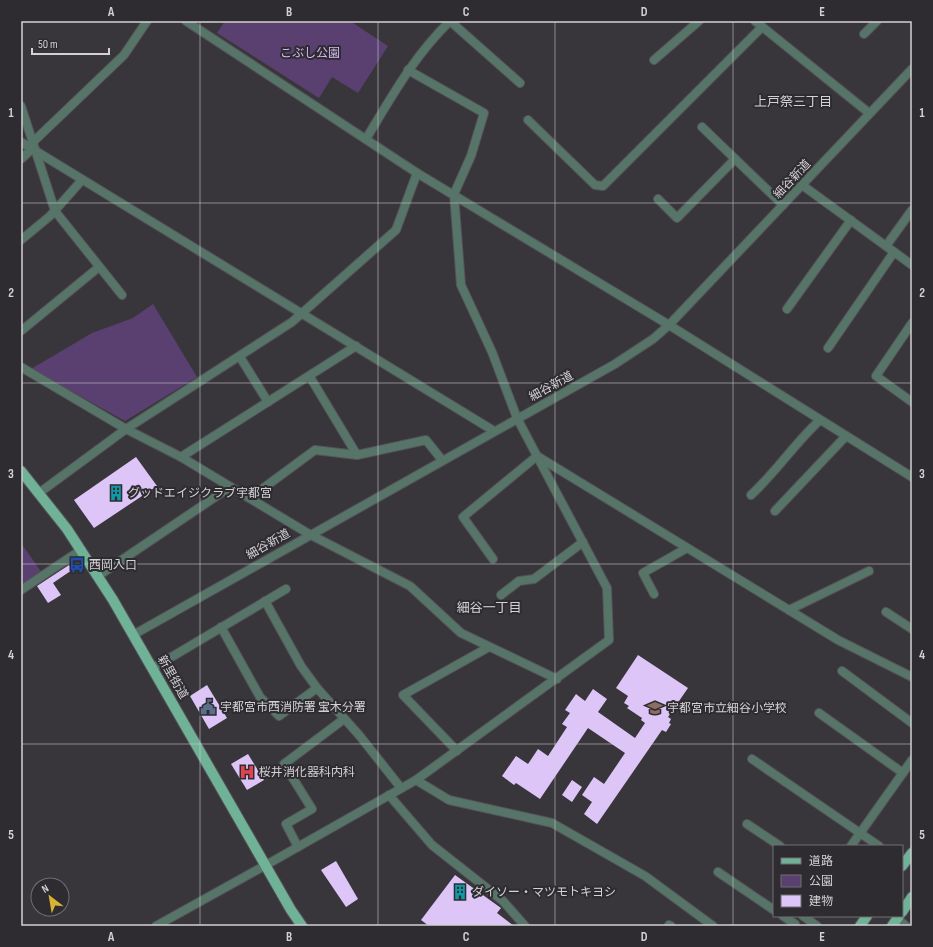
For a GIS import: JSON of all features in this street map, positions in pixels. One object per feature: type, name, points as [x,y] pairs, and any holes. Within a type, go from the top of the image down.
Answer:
[{"type":"main road","name":"新里街道","points":[[21,471],[82,550],[153,668],[302,926]]},
{"type":"main road","points":[[903,864],[912,853]]},
{"type":"main road","points":[[903,910],[912,897]]},
{"type":"main road","points":[[860,926],[866,917]]},
{"type":"street","points":[[21,158],[34,147],[124,55],[147,21]]},
{"type":"street","points":[[186,21],[418,173],[669,325],[912,477]]},
{"type":"street","points":[[366,139],[408,70],[430,40],[450,21],[520,83]]},
{"type":"street","points":[[654,60],[699,21]]},
{"type":"street","points":[[754,21],[869,113]]},
{"type":"street","points":[[864,34],[877,21]]},
{"type":"street","points":[[528,120],[595,185],[603,186],[762,27]]},
{"type":"street","name":"細谷新道","points":[[133,635],[309,534],[634,352],[669,325],[912,69]]},
{"type":"street","points":[[156,926],[416,780],[609,640],[607,588],[518,418],[492,352],[460,285],[454,194],[471,156],[484,113],[408,70]]},
{"type":"street","points":[[21,106],[55,211],[122,295]]},
{"type":"street","points":[[702,127],[783,205]]},
{"type":"street","points":[[21,142],[34,147],[82,180],[494,431]]},
{"type":"street","points":[[658,199],[677,218],[734,159]]},
{"type":"street","points":[[39,493],[126,429],[240,357],[301,314],[396,230],[418,173]]},
{"type":"street","points":[[21,240],[55,211],[82,180]]},
{"type":"street","points":[[802,185],[912,265]]},
{"type":"street","points":[[886,246],[912,210]]},
{"type":"street","points":[[787,309],[851,220]]},
{"type":"street","points":[[828,348],[894,252]]},
{"type":"street","points":[[21,331],[99,267]]},
{"type":"street","points":[[912,323],[876,376],[912,402]]},
{"type":"street","points":[[181,457],[310,377],[356,346]]},
{"type":"street","points":[[240,357],[268,402]]},
{"type":"street","points":[[21,367],[126,429],[181,457],[309,534],[410,586],[461,633],[557,679]]},
{"type":"street","points":[[310,377],[357,455]]},
{"type":"street","points":[[751,495],[770,478],[807,432],[820,420]]},
{"type":"street","points":[[775,511],[846,436]]},
{"type":"street","points":[[250,498],[315,450],[357,455],[426,440],[442,460]]},
{"type":"street","points":[[537,456],[838,640],[912,677]]},
{"type":"street","points":[[493,559],[463,517],[537,456]]},
{"type":"street","points":[[98,576],[230,487]]},
{"type":"street","points":[[501,595],[519,582],[534,579],[583,542]]},
{"type":"street","points":[[654,594],[643,573],[687,548]]},
{"type":"street","points":[[21,590],[82,550]]},
{"type":"street","points":[[789,610],[869,571]]},
{"type":"street","points":[[153,668],[286,589]]},
{"type":"street","points":[[265,602],[301,666],[317,688],[401,788]]},
{"type":"street","points":[[886,612],[912,629]]},
{"type":"street","points":[[221,627],[260,697],[279,716],[317,688]]},
{"type":"street","points":[[457,751],[403,695],[489,647]]},
{"type":"street","points":[[842,671],[912,723]]},
{"type":"street","points":[[819,712],[903,773]]},
{"type":"street","points":[[298,847],[286,824],[312,809],[284,764],[344,719]]},
{"type":"street","points":[[752,759],[878,845]]},
{"type":"street","points":[[851,845],[912,760]]},
{"type":"street","points":[[416,780],[449,800],[552,823],[645,876],[713,926]]},
{"type":"street","points":[[389,795],[432,845],[503,901],[525,926]]},
{"type":"street","points":[[747,824],[778,845]]},
{"type":"street","points":[[718,872],[773,909]]},
{"type":"street","points":[[784,917],[795,925],[801,917]]},
{"type":"street","points":[[804,917],[817,926]]},
{"type":"street","points":[[898,918],[906,926]]},
{"type":"green space","name":"こぶし公園","points":[[225,21],[350,21],[388,46],[358,93],[332,77],[319,98],[217,33]]},
{"type":"green space","points":[[153,304],[197,377],[125,421],[31,369],[92,333],[133,318]]},
{"type":"green space","points":[[21,543],[42,573],[21,586]]},
{"type":"building","name":"グッドエイジクラブ宇都宮","points":[[136,457],[157,486],[94,528],[74,500]]},
{"type":"building","points":[[69,565],[72,570],[53,583],[61,595],[48,603],[37,586]]},
{"type":"building","points":[[638,655],[688,688],[668,717],[671,719],[669,723],[671,724],[666,732],[662,730],[597,824],[584,814],[592,802],[582,795],[594,777],[604,784],[625,753],[588,728],[540,799],[516,783],[514,785],[502,776],[516,756],[528,764],[538,749],[548,756],[567,727],[562,724],[570,713],[565,710],[576,694],[585,701],[593,689],[607,699],[598,712],[635,738],[645,723],[641,720],[642,718],[627,708],[629,706],[624,703],[628,696],[616,688]]},
{"type":"building","name":"宇都宮市西消防署 宝木分署","points":[[207,685],[227,718],[209,729],[190,696]]},
{"type":"building","name":"桜井消化器科内科","points":[[248,754],[264,780],[247,790],[231,764]]},
{"type":"building","points":[[572,780],[582,787],[572,802],[562,795]]},
{"type":"building","points":[[336,861],[358,899],[346,907],[321,870]]},
{"type":"building","name":"ダイソー・マツモトキヨシ","points":[[455,875],[501,908],[497,913],[514,926],[429,926],[421,920]]},
{"type":"place","name":"グッドエイジクラブ宇都宮","points":[[116,493]]},
{"type":"place","name":"西岡入口","points":[[77,565]]},
{"type":"place","name":"宇都宮市西消防署 宝木分署","points":[[208,707]]},
{"type":"place","name":"宇都宮市立細谷小学校","points":[[655,708]]},
{"type":"place","name":"桜井消化器科内科","points":[[247,772]]},
{"type":"place","name":"ダイソー・マツモトキヨシ","points":[[460,892]]},
{"type":"district","name":"上戸祭三丁目","points":[[793,101]]},
{"type":"district","name":"細谷一丁目","points":[[489,607]]}]
